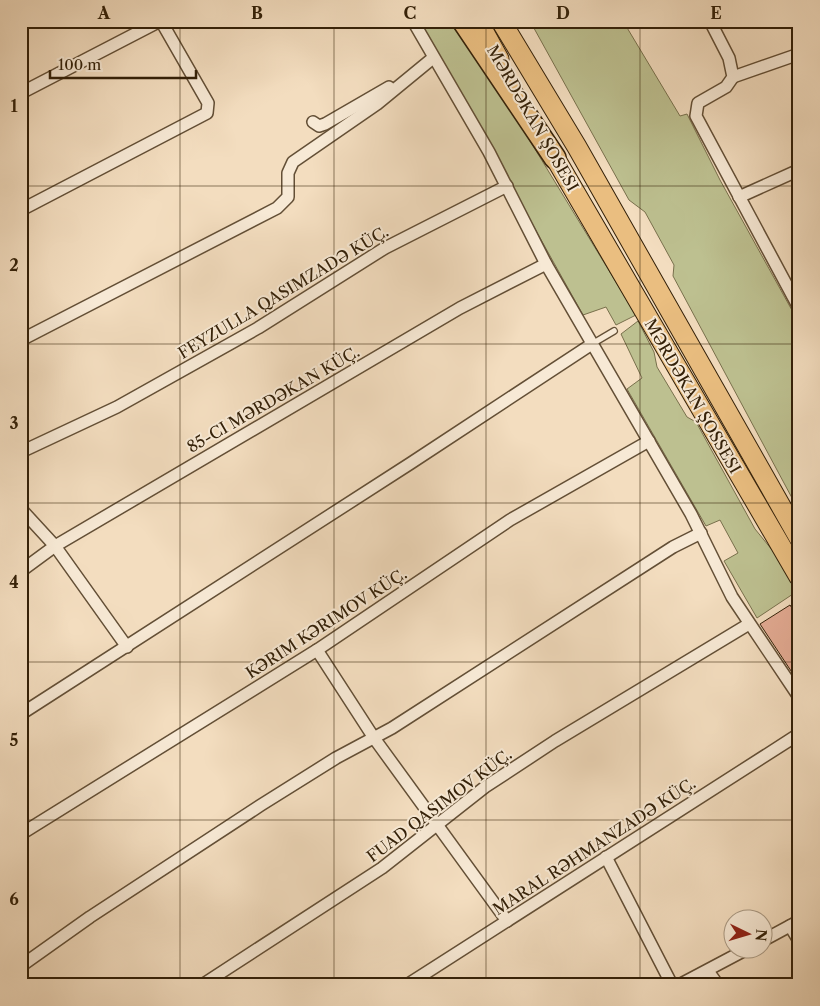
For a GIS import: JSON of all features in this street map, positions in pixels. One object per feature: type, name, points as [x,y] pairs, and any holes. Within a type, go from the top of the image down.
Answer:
[{"type":"highway","points":[[463,21],[555,158]]},
{"type":"main road","name":"MƏRDƏKAN ŞOSESI","points":[[478,21],[589,215]]},
{"type":"main road","name":"MƏRDƏKAN ŞOSESI","points":[[501,21],[609,204]]},
{"type":"main road","points":[[513,21],[577,147]]},
{"type":"main road","name":"MƏRDƏKAN ŞOSSESI","points":[[609,204],[799,538]]},
{"type":"main road","name":"MƏRDƏKAN ŞOSSESI","points":[[589,215],[799,577]]},
{"type":"street","points":[[21,94],[161,21],[208,103],[207,113],[21,210]]},
{"type":"street","points":[[413,21],[507,186],[546,264],[649,440],[701,534],[732,597],[799,697]]},
{"type":"street","points":[[710,21],[729,58],[733,77]]},
{"type":"street","points":[[799,54],[733,77],[726,87],[698,103],[696,116],[799,308]]},
{"type":"street","points":[[21,340],[278,208],[288,196],[288,173],[293,162],[397,87],[433,58]]},
{"type":"street","points":[[313,122],[319,126],[325,124],[387,88],[397,87]]},
{"type":"street","points":[[739,197],[799,170]]},
{"type":"street","points":[[21,452],[117,407],[266,324],[385,248],[507,186]]},
{"type":"street","name":"85-CI MƏRDƏKAN KÜÇ.","points":[[21,571],[55,546],[460,308],[546,264]]},
{"type":"street","points":[[21,714],[592,344]]},
{"type":"street","name":"KƏRIM KƏRIMOV KÜÇ.","points":[[21,834],[107,778],[317,650],[510,520],[649,440]]},
{"type":"street","points":[[21,509],[55,546],[127,647]]},
{"type":"street","points":[[21,966],[90,917],[262,805],[336,758],[374,738],[673,547],[701,534]]},
{"type":"street","points":[[202,985],[222,970],[337,900],[409,849],[485,787],[548,746],[749,624]]},
{"type":"street","points":[[317,650],[374,738],[507,921]]},
{"type":"street","name":"MARAL RƏHMANZADƏ KÜÇ.","points":[[407,985],[799,734]]},
{"type":"street","points":[[606,857],[672,985]]},
{"type":"street","points":[[772,936],[795,924],[799,941]]},
{"type":"street","points":[[679,985],[731,958]]},
{"type":"street","points":[[708,971],[718,985]]},
{"type":"lane","points":[[592,344],[614,331]]},
{"type":"green space","points":[[419,21],[457,21],[636,315],[616,325],[606,307],[583,315]]},
{"type":"green space","points":[[530,21],[623,21],[680,116],[687,114],[720,180],[799,323],[799,511],[673,276],[674,265],[645,212],[629,200]]},
{"type":"green space","points":[[638,321],[654,352],[657,367],[687,417],[696,422],[755,529],[777,556],[799,590],[757,618],[724,561],[738,553],[720,520],[706,526],[627,389],[642,378],[621,334]]},
{"type":"building","points":[[790,605],[799,619],[799,683],[760,624]]}]
